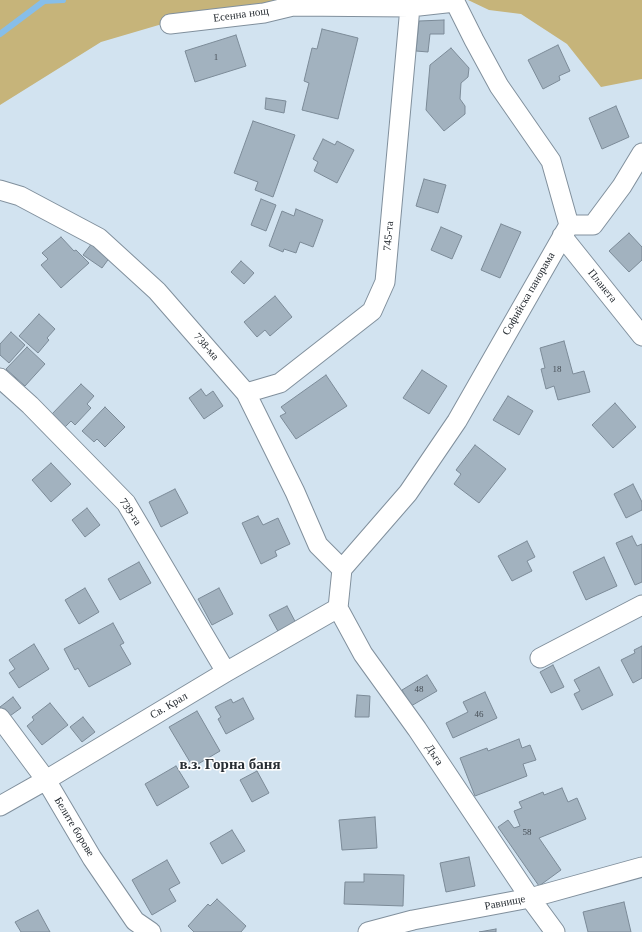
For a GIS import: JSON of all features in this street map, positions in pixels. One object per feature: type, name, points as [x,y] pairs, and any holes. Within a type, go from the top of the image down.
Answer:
[{"type":"street","name":"Есенна нощ","points":[[170,24],[264,13],[293,6],[410,7],[455,1]]},
{"type":"street","points":[[455,1],[499,86],[551,160],[565,231],[593,225],[622,186],[642,153]]},
{"type":"street","name":"745-та","points":[[246,393],[280,382],[372,311],[385,282],[410,7]]},
{"type":"street","name":"738-ма","points":[[0,190],[20,196],[99,238],[157,291],[246,393],[295,492],[318,545],[342,569]]},
{"type":"street","name":"Планета","points":[[565,231],[642,336]]},
{"type":"street","name":"Софийска панорама","points":[[342,569],[408,493],[457,421],[565,231]]},
{"type":"street","name":"739-та","points":[[0,378],[30,405],[126,503],[226,672]]},
{"type":"street","points":[[338,608],[342,569]]},
{"type":"street","points":[[540,658],[642,605]]},
{"type":"street","name":"Св. Крал","points":[[0,806],[226,672],[338,608]]},
{"type":"street","name":"Дъга","points":[[338,608],[363,654],[417,729],[530,898],[556,932]]},
{"type":"street","name":"Белите борове","points":[[0,718],[46,780],[92,858],[135,921],[151,932]]},
{"type":"street","name":"Равнище","points":[[368,932],[413,920],[530,898],[642,867]]},
{"type":"shaded area","points":[[0,0],[455,0],[186,17],[101,42],[0,105]]},
{"type":"shaded area","points":[[468,0],[642,0],[642,79],[601,87],[567,44],[521,14],[489,10]]},
{"type":"building","points":[[444,20],[444,34],[430,34],[428,52],[416,51],[419,21]]},
{"type":"building","points":[[322,29],[358,38],[338,119],[302,110],[309,83],[304,81],[312,48],[317,49]]},
{"type":"building","points":[[236,35],[246,66],[195,82],[185,51]]},
{"type":"building","points":[[558,45],[570,71],[559,76],[560,80],[543,89],[528,60]]},
{"type":"building","points":[[451,48],[469,68],[468,77],[461,83],[460,99],[465,106],[465,114],[444,131],[426,110],[430,65]]},
{"type":"building","points":[[266,98],[286,101],[284,113],[265,109]]},
{"type":"building","points":[[616,106],[629,137],[602,149],[589,118]]},
{"type":"building","points":[[253,121],[295,135],[273,197],[255,190],[258,182],[234,173]]},
{"type":"building","points":[[323,139],[335,145],[337,141],[354,150],[337,183],[314,171],[318,162],[313,159]]},
{"type":"building","points":[[424,179],[446,185],[438,213],[416,206]]},
{"type":"building","points":[[261,199],[276,205],[266,231],[251,225]]},
{"type":"building","points":[[296,209],[323,220],[313,247],[300,242],[296,253],[284,249],[283,252],[269,246],[282,211],[294,216]]},
{"type":"building","points":[[501,224],[521,232],[500,278],[481,270]]},
{"type":"building","points":[[441,227],[462,236],[452,259],[431,250]]},
{"type":"building","points":[[629,233],[642,247],[642,260],[629,272],[609,251]]},
{"type":"building","points":[[61,237],[74,251],[76,250],[89,263],[61,288],[41,265],[48,259],[42,253]]},
{"type":"building","points":[[92,243],[110,257],[102,268],[83,255]]},
{"type":"building","points":[[241,261],[254,273],[244,284],[231,272]]},
{"type":"building","points":[[275,296],[292,317],[270,336],[265,330],[257,337],[244,322]]},
{"type":"building","points":[[39,314],[55,329],[47,338],[49,340],[38,353],[19,336]]},
{"type":"building","points":[[11,332],[25,345],[9,363],[0,355],[0,344]]},
{"type":"building","points":[[564,341],[573,374],[584,371],[590,392],[558,400],[554,386],[546,389],[541,369],[545,368],[540,348]]},
{"type":"building","points":[[27,347],[45,364],[25,386],[6,369]]},
{"type":"building","points":[[422,370],[447,386],[429,414],[403,398]]},
{"type":"building","points":[[326,375],[347,406],[296,439],[280,416],[286,413],[281,407]]},
{"type":"building","points":[[81,384],[94,396],[87,404],[91,408],[75,425],[71,421],[64,428],[51,415]]},
{"type":"building","points":[[201,389],[206,396],[213,391],[223,406],[204,419],[189,398]]},
{"type":"building","points":[[508,396],[533,411],[519,435],[493,420]]},
{"type":"building","points":[[615,403],[636,427],[613,448],[592,425]]},
{"type":"building","points":[[105,407],[125,427],[105,447],[97,439],[94,442],[82,431]]},
{"type":"building","points":[[475,445],[506,469],[479,503],[454,484],[461,474],[456,470]]},
{"type":"building","points":[[51,463],[71,484],[51,502],[32,480]]},
{"type":"building","points":[[633,484],[642,502],[642,510],[626,518],[614,494]]},
{"type":"building","points":[[175,489],[188,513],[161,527],[149,502]]},
{"type":"building","points":[[87,508],[100,525],[85,537],[72,520]]},
{"type":"building","points":[[258,516],[263,525],[278,518],[290,544],[275,551],[277,556],[261,564],[242,523]]},
{"type":"building","points":[[632,536],[637,546],[642,544],[642,582],[635,585],[616,543]]},
{"type":"building","points":[[527,541],[535,557],[527,561],[532,571],[512,581],[498,556]]},
{"type":"building","points":[[604,557],[617,586],[586,600],[573,572]]},
{"type":"building","points":[[139,562],[151,583],[120,600],[108,579]]},
{"type":"building","points":[[85,588],[99,612],[79,624],[65,600]]},
{"type":"building","points":[[219,588],[233,614],[212,625],[198,599]]},
{"type":"building","points":[[287,606],[297,625],[280,635],[269,615]]},
{"type":"building","points":[[113,623],[124,643],[120,645],[131,664],[89,687],[78,668],[75,670],[64,649]]},
{"type":"building","points":[[34,644],[49,669],[19,688],[9,673],[15,669],[9,660]]},
{"type":"building","points":[[642,646],[642,678],[633,683],[621,660],[635,653],[634,650]]},
{"type":"building","points":[[553,665],[564,687],[551,693],[540,672]]},
{"type":"building","points":[[599,667],[613,695],[582,710],[574,694],[580,691],[574,680]]},
{"type":"building","points":[[427,675],[437,691],[411,706],[402,690]]},
{"type":"building","points":[[485,692],[497,718],[453,738],[446,723],[468,712],[463,702]]},
{"type":"building","points":[[357,695],[370,696],[369,717],[355,717]]},
{"type":"building","points":[[13,697],[21,708],[7,718],[0,707]]},
{"type":"building","points":[[243,698],[254,719],[226,734],[218,719],[221,717],[215,707],[231,699],[233,703]]},
{"type":"building","points":[[50,703],[68,725],[42,745],[27,726],[34,720],[32,717]]},
{"type":"building","points":[[197,711],[220,751],[193,767],[169,727]]},
{"type":"building","points":[[83,717],[95,732],[82,742],[70,727]]},
{"type":"building","points":[[519,739],[522,748],[530,745],[536,760],[523,764],[527,776],[475,796],[460,758],[487,748],[488,751]]},
{"type":"building","points":[[176,766],[189,787],[157,806],[145,784]]},
{"type":"building","points":[[257,771],[269,793],[252,802],[240,780]]},
{"type":"building","points":[[562,788],[568,802],[577,798],[586,819],[539,838],[561,870],[539,886],[498,827],[508,820],[514,828],[520,826],[514,811],[522,808],[519,802],[543,792],[544,795]]},
{"type":"building","points":[[375,817],[377,848],[342,850],[339,820]]},
{"type":"building","points":[[232,830],[245,851],[222,864],[210,843]]},
{"type":"building","points":[[469,857],[475,886],[446,892],[440,863]]},
{"type":"building","points":[[167,860],[180,883],[169,889],[176,901],[152,915],[132,880]]},
{"type":"building","points":[[364,874],[404,875],[403,906],[344,904],[345,882],[364,882]]},
{"type":"building","points":[[217,899],[246,926],[241,932],[194,932],[188,926],[208,904],[210,906]]},
{"type":"building","points":[[624,902],[631,932],[588,932],[583,912]]},
{"type":"building","points":[[38,910],[50,932],[21,932],[15,922]]},
{"type":"building","points":[[496,929],[496,932],[479,932]]},
{"type":"waterway","points":[[0,34],[44,1],[63,0]]},
{"type":"district","name":"в.з. Горна баня","points":[[230,765]]}]
